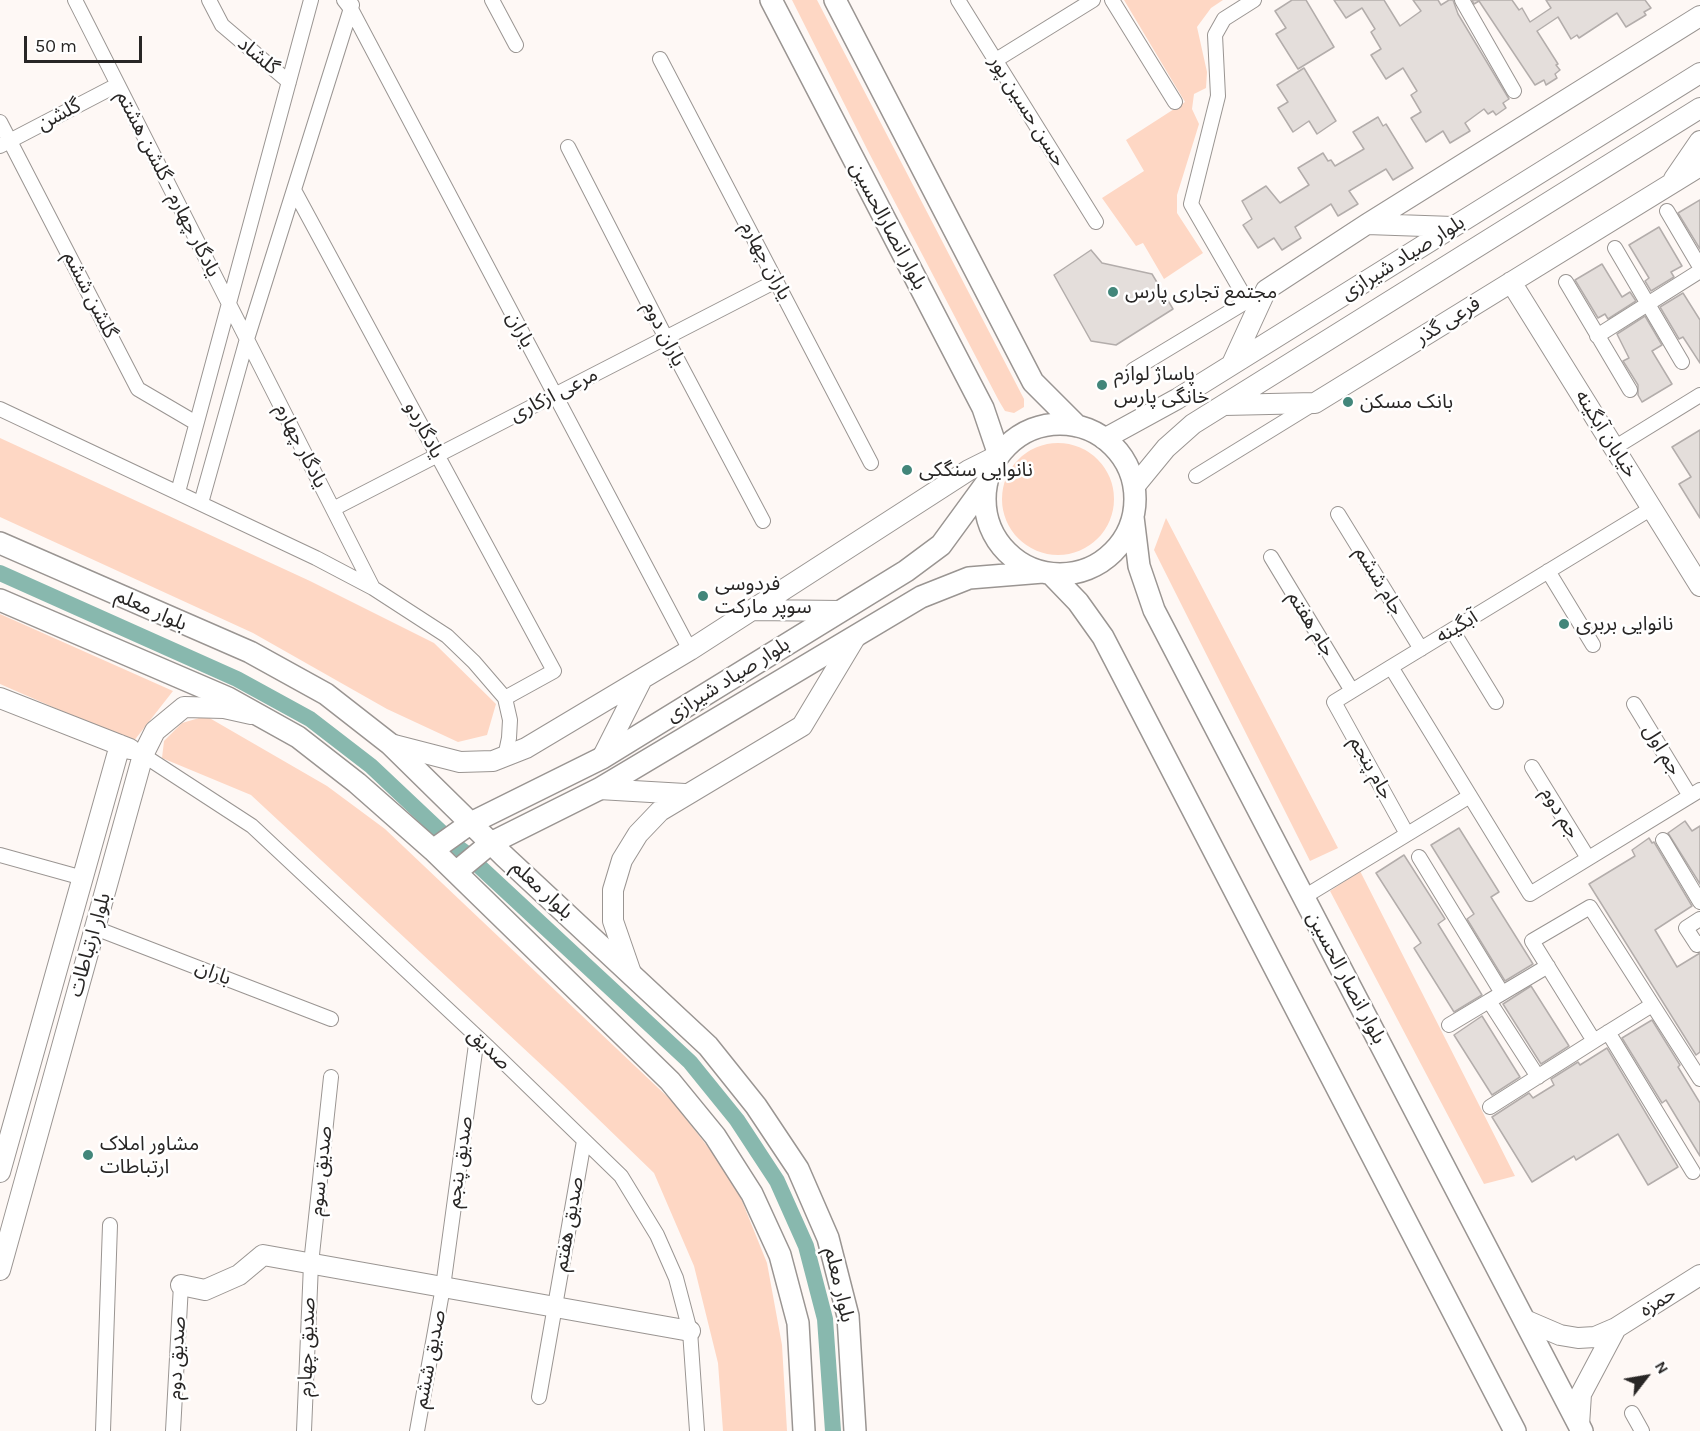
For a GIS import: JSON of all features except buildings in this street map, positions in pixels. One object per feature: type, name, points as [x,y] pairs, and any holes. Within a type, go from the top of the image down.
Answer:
[{"type":"main road","name":"بلوار انصارالحسین","points":[[771,0],[983,408],[999,455]]},
{"type":"main road","points":[[835,0],[1033,382],[1077,426],[1104,439],[1118,452],[1128,469],[1134,488],[1135,502],[1128,532],[1120,545],[1096,565],[1082,571],[1066,574],[1047,573],[1021,563],[1003,548],[991,528],[986,505],[987,482],[999,455],[1009,444],[1034,429],[1048,425],[1077,426]]},
{"type":"main road","points":[[1233,364],[1266,290],[1367,224],[1700,16]]},
{"type":"main road","name":"بلوار صیاد شیرازی","points":[[1104,439],[1177,399],[1700,73]]},
{"type":"main road","name":"بلوار صیاد شیرازی","points":[[1134,488],[1166,448],[1193,424],[1700,108]]},
{"type":"main road","points":[[1671,184],[1700,141]]},
{"type":"main road","name":"فرعی گذر","points":[[1315,403],[1700,166]]},
{"type":"main road","points":[[1367,224],[1453,227]]},
{"type":"main road","name":"خیابان آبگینه","points":[[1511,282],[1700,586]]},
{"type":"main road","points":[[1224,405],[1315,403]]},
{"type":"main road","points":[[390,744],[459,762],[493,761],[526,748],[690,650],[969,470],[999,455]]},
{"type":"main road","name":"بلوار صیاد شیرازی","points":[[433,850],[471,823],[602,758],[906,571],[941,545],[987,482]]},
{"type":"main road","name":"بلوار انصار الحسین","points":[[1133,517],[1139,566],[1154,610],[1581,1428]]},
{"type":"main road","name":"بلوار معلم","points":[[0,543],[250,652],[326,694],[390,744],[491,843],[708,1046],[756,1106],[798,1169],[828,1238],[848,1316],[855,1431]]},
{"type":"main road","points":[[1047,573],[1078,602],[1103,637],[1515,1431]]},
{"type":"main road","name":"بلوار صیاد شیرازی","points":[[456,872],[491,843],[599,789],[921,597],[969,578],[1047,573]]},
{"type":"main road","points":[[0,600],[228,698],[298,737],[348,776],[433,850],[670,1081],[715,1136],[752,1194],[780,1255],[798,1323],[804,1431]]},
{"type":"main road","points":[[753,609],[841,611]]},
{"type":"main road","points":[[631,973],[613,921],[613,890],[622,860],[638,834],[660,811],[685,794],[802,726],[856,636]]},
{"type":"main road","points":[[602,758],[642,679]]},
{"type":"main road","points":[[0,698],[143,755]]},
{"type":"main road","name":"بلوار ارتباطات","points":[[0,1270],[143,755],[155,731],[184,707],[224,708],[259,715]]},
{"type":"main road","name":"بلوار ارتباطات","points":[[0,1172],[120,745]]},
{"type":"main road","points":[[599,789],[685,794]]},
{"type":"main road","points":[[0,1182],[23,1188]]},
{"type":"main road","points":[[181,1285],[205,1290],[238,1275],[263,1255],[690,1331]]},
{"type":"main road","name":"حمزه","points":[[1525,1320],[1560,1335],[1578,1338],[1595,1337],[1616,1328],[1700,1275]]},
{"type":"main road","points":[[1581,1428],[1581,1394],[1616,1328]]},
{"type":"street","name":"یادگار چهارم - گلشن هشتم","points":[[75,0],[229,304]]},
{"type":"street","name":"گلشاد","points":[[209,0],[222,25],[289,82]]},
{"type":"street","points":[[178,492],[311,0]]},
{"type":"street","points":[[492,0],[516,45]]},
{"type":"street","name":"حسن حسین پور","points":[[958,0],[1096,222]]},
{"type":"street","points":[[996,60],[1093,0]]},
{"type":"street","points":[[1112,0],[1175,102]]},
{"type":"street","points":[[1247,301],[1191,204],[1218,96],[1215,35],[1224,19],[1254,0]]},
{"type":"street","points":[[1462,0],[1514,91]]},
{"type":"street","name":"یاران","points":[[201,503],[247,339],[350,3]]},
{"type":"street","name":"یاران","points":[[350,3],[690,650]]},
{"type":"street","name":"یاران چهارم","points":[[660,59],[872,463]]},
{"type":"street","name":"گلشن","points":[[5,144],[117,85]]},
{"type":"street","name":"گلشن ششم","points":[[0,122],[5,144],[138,389],[196,423]]},
{"type":"street","name":"یاران دوم","points":[[568,147],[763,521]]},
{"type":"street","name":"یادگار‌دو","points":[[294,190],[554,671],[506,698]]},
{"type":"street","points":[[1597,336],[1700,269],[1667,211]]},
{"type":"street","points":[[1615,248],[1683,362]]},
{"type":"street","name":"مرعی ازکاری","points":[[333,509],[776,281]]},
{"type":"street","points":[[1566,282],[1630,390]]},
{"type":"street","points":[[1133,370],[1266,290]]},
{"type":"street","name":"یادگار چهارم","points":[[229,304],[373,588]]},
{"type":"street","points":[[1614,448],[1700,394]]},
{"type":"street","name":"فرعی گذر","points":[[1196,476],[1315,403]]},
{"type":"street","points":[[0,409],[316,558],[373,588],[447,636],[506,698],[510,729],[505,757]]},
{"type":"street","name":"آبگینه","points":[[1334,702],[1652,508]]},
{"type":"street","name":"جام ششم","points":[[1338,514],[1421,649]]},
{"type":"street","name":"جام هفتم","points":[[1271,556],[1352,691]]},
{"type":"street","points":[[1548,572],[1593,645]]},
{"type":"street","points":[[1452,630],[1496,702]]},
{"type":"street","points":[[1391,667],[1530,894],[1695,793]]},
{"type":"street","name":"جام پنجم","points":[[1334,702],[1407,834]]},
{"type":"street","name":"جم اول","points":[[1634,704],[1695,793]]},
{"type":"street","name":"صدیق","points":[[143,755],[252,826],[621,1176],[657,1235],[676,1278],[690,1331],[697,1431]]},
{"type":"street","name":"جم دوم","points":[[1532,767],[1588,858]]},
{"type":"street","points":[[1304,897],[1470,796]]},
{"type":"street","points":[[1663,840],[1700,902]]},
{"type":"street","points":[[0,855],[83,878]]},
{"type":"street","points":[[1419,857],[1538,1077]]},
{"type":"street","points":[[1594,1041],[1532,940],[1590,907],[1700,1079]]},
{"type":"street","points":[[1700,919],[1686,928],[1697,945],[1700,943]]},
{"type":"street","name":"باران","points":[[95,928],[331,1019]]},
{"type":"street","points":[[1449,1025],[1548,966]]},
{"type":"street","points":[[1491,1107],[1652,1005]]},
{"type":"street","points":[[1608,1032],[1694,1172]]},
{"type":"street","name":"صدیق پنجم","points":[[443,1287],[477,1038]]},
{"type":"street","name":"صدیق سوم","points":[[311,1264],[331,1077]]},
{"type":"street","name":"صدیق هفتم","points":[[539,1397],[584,1141]]},
{"type":"street","points":[[103,1431],[110,1225]]},
{"type":"street","name":"صدیق چهارم","points":[[304,1431],[311,1264]]},
{"type":"street","name":"صدیق دوم","points":[[173,1431],[181,1285]]},
{"type":"street","name":"صدیق ششم","points":[[417,1431],[443,1287]]},
{"type":"street","points":[[1632,1413],[1642,1431]]},
{"type":"shaded area","points":[[792,0],[817,0],[1024,399],[1024,407],[1014,413],[1005,411],[999,401]]},
{"type":"shaded area","points":[[1124,0],[1223,0],[1211,8],[1197,27],[1207,72],[1206,88],[1194,94],[1192,109],[1199,124],[1177,195],[1177,213],[1203,253],[1164,279],[1143,243],[1136,246],[1102,198],[1144,171],[1126,140],[1185,102]]},
{"type":"shaded area","points":[[0,438],[310,581],[434,643],[496,704],[487,735],[458,742],[387,709],[253,633],[0,517]]},
{"type":"shaded area","points":[[1058,443],[1079,447],[1097,460],[1110,478],[1114,499],[1110,520],[1097,538],[1079,551],[1058,555],[1037,551],[1019,538],[1006,520],[1002,499],[1006,478],[1019,460],[1037,447]]},
{"type":"shaded area","points":[[1166,518],[1338,848],[1310,861],[1154,550]]},
{"type":"shaded area","points":[[0,614],[173,691],[133,742],[0,684]]},
{"type":"shaded area","points":[[206,716],[327,786],[385,829],[674,1103],[734,1181],[767,1263],[782,1345],[787,1431],[723,1431],[718,1363],[694,1266],[654,1173],[562,1084],[251,795],[162,758],[164,741],[182,723]]},
{"type":"shaded area","points":[[1360,871],[1515,1176],[1484,1184],[1330,891]]},
{"type":"waterway","points":[[0,573],[237,679],[310,719],[371,766],[441,832]]},
{"type":"waterway","points":[[456,846],[464,852]]},
{"type":"waterway","points":[[479,866],[690,1062],[737,1120],[777,1181],[806,1246],[825,1319],[833,1431]]},
{"type":"place","name":"مجتمع تجاری پارس","points":[[1113,292]]},
{"type":"place","name":"پاساژ لوازم خانگی پارس","points":[[1102,385]]},
{"type":"place","name":"بانک مسکن","points":[[1348,402]]},
{"type":"place","name":"نانوایی سنگکی","points":[[907,470]]},
{"type":"place","name":"فردوسی سوپر مارکت","points":[[703,596]]},
{"type":"place","name":"نانوایی بربری","points":[[1564,624]]},
{"type":"place","name":"مشاور املاک ارتباطات","points":[[88,1155]]}]
